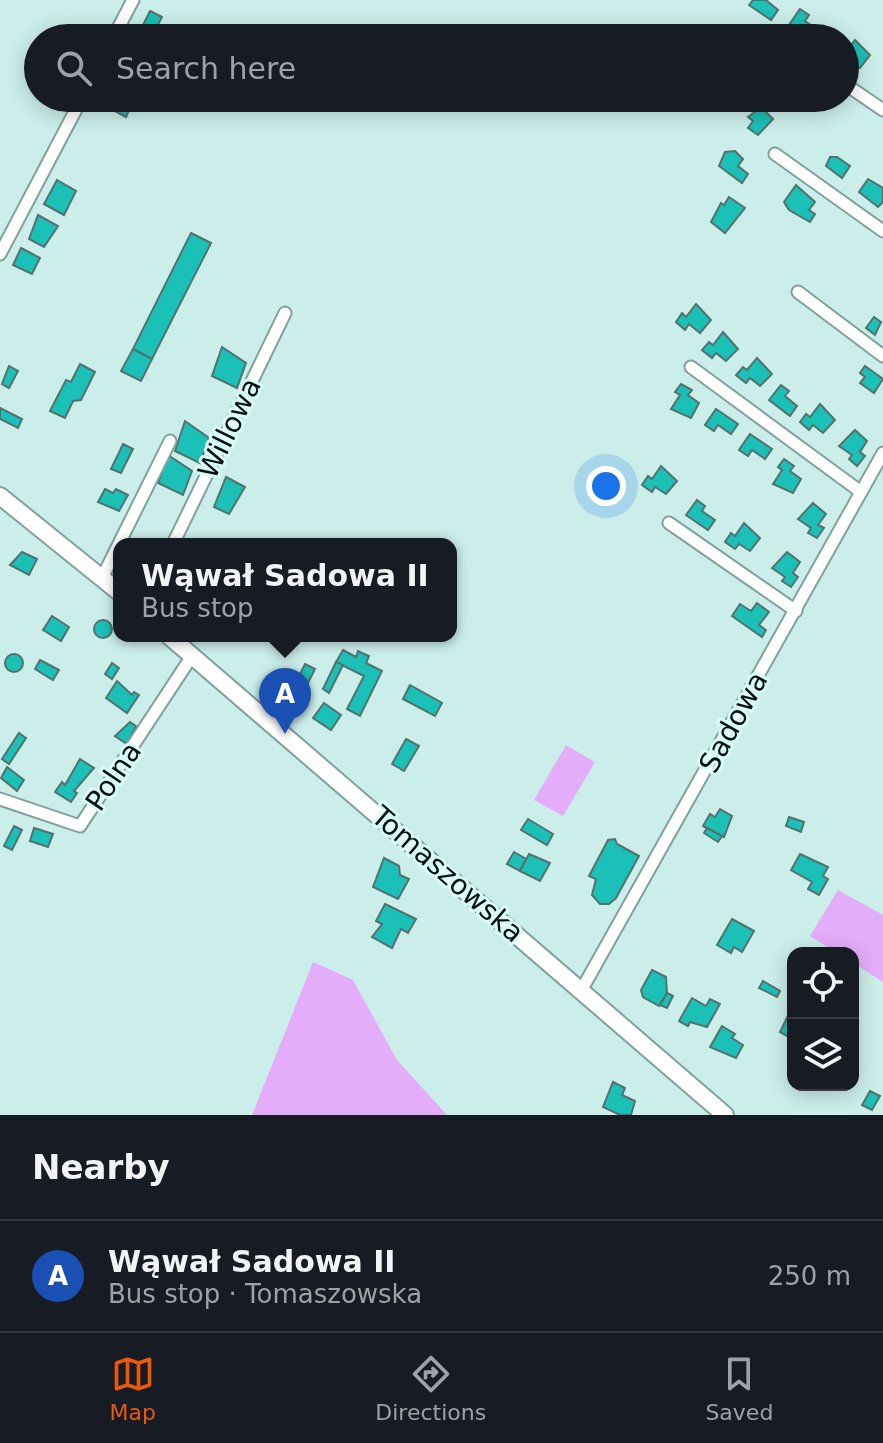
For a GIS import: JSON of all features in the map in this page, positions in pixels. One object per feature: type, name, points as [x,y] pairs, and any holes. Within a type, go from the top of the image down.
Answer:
[{"type":"street","points":[[120,24],[133,0]]},
{"type":"street","points":[[859,94],[883,110]]},
{"type":"street","points":[[0,254],[75,112]]},
{"type":"street","points":[[775,154],[883,231]]},
{"type":"street","points":[[798,292],[883,356]]},
{"type":"street","name":"Willowa","points":[[176,538],[285,313]]},
{"type":"street","points":[[691,367],[861,492]]},
{"type":"street","points":[[122,538],[170,441]]},
{"type":"street","name":"Sadowa","points":[[582,989],[883,453]]},
{"type":"street","points":[[0,496],[113,587]]},
{"type":"street","points":[[669,523],[796,611]]},
{"type":"street","points":[[102,578],[113,556]]},
{"type":"street","name":"Tomaszowska","points":[[176,642],[725,1115]]},
{"type":"street","name":"Polna","points":[[0,799],[80,826],[192,656]]},
{"type":"shaded area","points":[[566,745],[595,762],[563,816],[534,800]]},
{"type":"shaded area","points":[[838,890],[883,915],[883,982],[859,967],[859,947],[827,947],[810,936]]},
{"type":"shaded area","points":[[313,962],[353,980],[397,1060],[447,1115],[252,1115]]},
{"type":"building","points":[[753,0],[766,0],[778,10],[771,20],[749,5]]},
{"type":"building","points":[[800,9],[809,15],[805,21],[809,24],[790,24]]},
{"type":"building","points":[[150,11],[162,17],[158,24],[144,24]]},
{"type":"building","points":[[859,44],[870,55],[859,67]]},
{"type":"building","points":[[754,112],[766,112],[773,119],[758,135],[748,128],[753,121],[748,117]]},
{"type":"building","points":[[735,151],[743,159],[738,166],[748,174],[742,183],[719,166],[725,152]]},
{"type":"building","points":[[830,157],[837,157],[850,166],[842,178],[826,166]]},
{"type":"building","points":[[868,179],[883,188],[883,202],[878,207],[859,192]]},
{"type":"building","points":[[57,180],[76,191],[64,215],[44,204]]},
{"type":"building","points":[[796,185],[815,202],[809,210],[815,214],[810,222],[789,210],[784,202]]},
{"type":"building","points":[[729,197],[745,208],[725,233],[711,222],[721,203],[724,205]]},
{"type":"building","points":[[38,215],[58,226],[44,247],[29,239]]},
{"type":"building","points":[[191,233],[211,243],[152,359],[133,349]]},
{"type":"building","points":[[21,248],[40,258],[32,274],[13,265]]},
{"type":"building","points":[[696,304],[711,320],[700,333],[689,324],[685,330],[676,322],[682,313],[686,317]]},
{"type":"building","points":[[874,317],[881,322],[875,335],[866,328]]},
{"type":"building","points":[[723,332],[738,349],[726,361],[716,353],[712,358],[702,350],[709,342],[713,345]]},
{"type":"building","points":[[222,347],[246,363],[237,388],[212,376]]},
{"type":"building","points":[[133,349],[152,359],[141,381],[121,371]]},
{"type":"building","points":[[757,358],[772,374],[760,386],[750,378],[746,383],[736,375],[743,367],[747,370]]},
{"type":"building","points":[[80,364],[95,372],[81,400],[73,401],[65,418],[50,411],[66,380],[71,382]]},
{"type":"building","points":[[9,366],[18,371],[9,388],[2,384]]},
{"type":"building","points":[[865,366],[883,379],[874,393],[860,383],[865,377],[860,373]]},
{"type":"building","points":[[681,384],[692,390],[688,395],[699,403],[691,418],[671,409],[680,395],[675,392]]},
{"type":"building","points":[[781,385],[789,391],[785,396],[797,406],[790,416],[769,400]]},
{"type":"building","points":[[820,404],[835,420],[823,433],[813,425],[809,430],[800,422],[806,414],[810,417]]},
{"type":"building","points":[[0,408],[22,419],[18,428],[0,419]]},
{"type":"building","points":[[716,409],[738,424],[731,434],[718,425],[714,431],[705,425]]},
{"type":"building","points":[[185,421],[209,438],[200,463],[175,451]]},
{"type":"building","points":[[855,430],[867,441],[860,452],[865,456],[857,466],[849,459],[852,455],[839,446]]},
{"type":"building","points":[[750,434],[772,449],[765,459],[752,450],[748,456],[739,450]]},
{"type":"building","points":[[123,444],[133,449],[121,473],[111,469]]},
{"type":"building","points":[[168,455],[192,471],[183,495],[158,483]]},
{"type":"building","points":[[784,459],[794,466],[790,471],[801,479],[793,493],[773,484],[782,470],[778,467]]},
{"type":"building","points":[[661,466],[677,481],[666,494],[655,487],[652,492],[642,485],[648,476],[652,479]]},
{"type":"building","points":[[226,477],[245,487],[229,514],[214,507]]},
{"type":"building","points":[[105,489],[113,493],[116,489],[128,495],[119,511],[98,502]]},
{"type":"building","points":[[697,500],[705,506],[702,511],[715,520],[708,530],[686,515]]},
{"type":"building","points":[[813,503],[826,514],[818,525],[824,528],[817,538],[808,533],[811,528],[798,519]]},
{"type":"building","points":[[744,523],[760,538],[750,551],[739,544],[735,549],[725,542],[731,533],[735,536]]},
{"type":"building","points":[[22,552],[37,559],[29,575],[10,565]]},
{"type":"building","points":[[787,552],[800,562],[793,573],[798,577],[791,587],[782,581],[785,577],[772,568]]},
{"type":"building","points":[[757,603],[769,612],[759,625],[766,630],[762,637],[732,616],[740,604],[751,611]]},
{"type":"building","points":[[52,616],[69,627],[61,641],[43,630]]},
{"type":"building","points":[[103,620],[112,629],[103,638],[94,629]]},
{"type":"building","points":[[343,650],[356,657],[358,651],[369,656],[366,663],[382,671],[360,716],[347,709],[364,676],[336,662]]},
{"type":"building","points":[[10,654],[18,654],[23,663],[21,670],[10,672],[5,667],[5,659]]},
{"type":"building","points":[[40,660],[59,670],[53,680],[35,669]]},
{"type":"building","points":[[336,662],[343,665],[329,693],[323,689]]},
{"type":"building","points":[[112,663],[119,668],[112,679],[105,674]]},
{"type":"building","points":[[305,664],[315,669],[307,685],[297,680]]},
{"type":"building","points":[[278,670],[291,677],[283,693],[269,686]]},
{"type":"building","points":[[117,681],[132,695],[134,692],[139,695],[127,713],[106,698]]},
{"type":"building","points":[[410,685],[442,703],[435,716],[403,699]]},
{"type":"building","points":[[292,689],[306,696],[299,709],[286,702]]},
{"type":"building","points":[[324,703],[341,715],[331,730],[313,718]]},
{"type":"building","points":[[130,722],[136,726],[127,744],[115,736]]},
{"type":"building","points":[[19,733],[26,738],[9,764],[2,759]]},
{"type":"building","points":[[406,739],[419,746],[404,771],[392,764]]},
{"type":"building","points":[[80,759],[94,768],[74,791],[77,793],[71,802],[55,792],[62,782],[65,785]]},
{"type":"building","points":[[7,767],[24,780],[17,791],[1,778]]},
{"type":"building","points":[[720,809],[732,816],[724,837],[703,826],[710,814],[715,817]]},
{"type":"building","points":[[789,817],[804,822],[801,832],[786,826]]},
{"type":"building","points":[[528,819],[553,834],[547,845],[521,830]]},
{"type":"building","points":[[14,826],[22,830],[12,850],[4,846]]},
{"type":"building","points":[[34,828],[53,834],[48,847],[30,841]]},
{"type":"building","points":[[707,828],[722,836],[718,842],[704,833]]},
{"type":"building","points":[[615,839],[617,844],[639,856],[616,898],[609,904],[600,904],[592,895],[596,879],[589,876],[608,840]]},
{"type":"building","points":[[514,852],[526,859],[520,871],[507,864]]},
{"type":"building","points":[[529,854],[550,863],[540,881],[520,871]]},
{"type":"building","points":[[800,854],[828,867],[823,876],[828,879],[819,895],[808,889],[812,882],[791,870]]},
{"type":"building","points":[[384,858],[399,866],[400,875],[409,879],[398,899],[373,887]]},
{"type":"building","points":[[385,904],[416,919],[408,933],[401,929],[392,948],[372,937],[382,924],[376,921]]},
{"type":"building","points":[[732,919],[754,931],[742,952],[734,947],[731,953],[717,945]]},
{"type":"building","points":[[652,970],[666,977],[667,993],[659,1006],[643,997],[641,990]]},
{"type":"building","points":[[763,981],[780,991],[777,997],[759,988]]},
{"type":"building","points":[[667,993],[673,996],[667,1008],[660,1005]]},
{"type":"building","points":[[692,998],[706,1006],[710,999],[720,1004],[707,1027],[690,1022],[688,1026],[679,1021]]},
{"type":"building","points":[[787,1017],[787,1036],[780,1032]]},
{"type":"building","points":[[722,1026],[735,1034],[732,1038],[743,1045],[736,1058],[710,1047]]},
{"type":"building","points":[[613,1082],[625,1088],[622,1095],[635,1101],[631,1115],[620,1115],[603,1107]]},
{"type":"building","points":[[870,1091],[880,1096],[872,1110],[862,1105]]},
{"type":"place","name":"Wąwał Sadowa II","points":[[285,734]]}]
